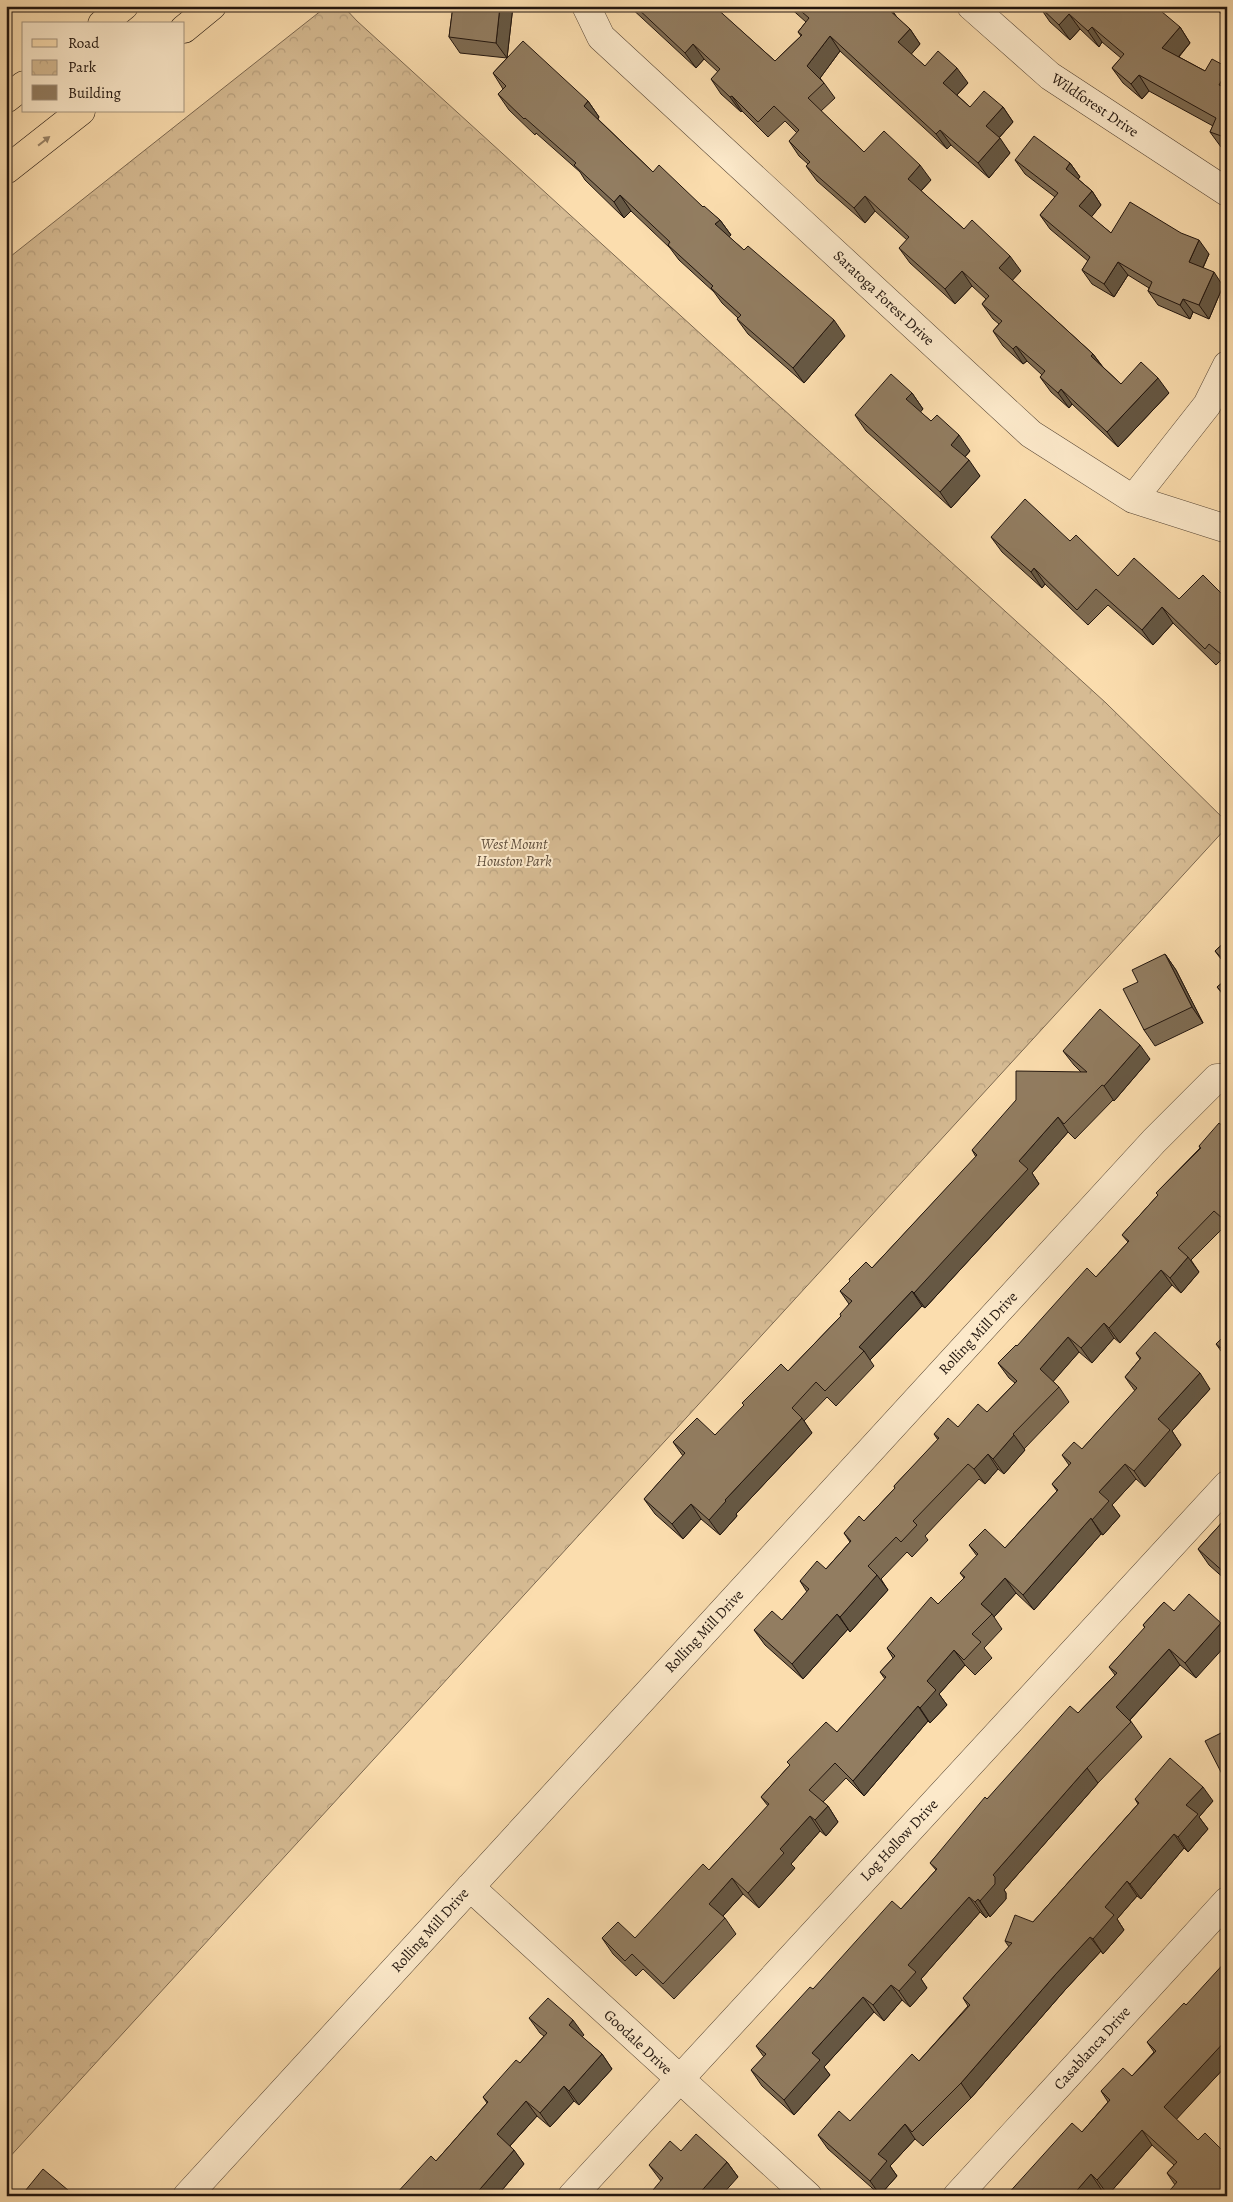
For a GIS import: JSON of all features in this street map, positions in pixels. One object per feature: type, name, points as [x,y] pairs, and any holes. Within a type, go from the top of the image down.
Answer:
[{"type":"main road","points":[[104,22],[124,6]]},
{"type":"main road","points":[[185,28],[212,6]]},
{"type":"main road","points":[[6,99],[22,87]]},
{"type":"main road","points":[[6,170],[79,112]]},
{"type":"street","name":"Saratoga Forest Drive","points":[[586,6],[601,37],[1024,427],[1133,499],[1227,529]]},
{"type":"street","name":"Wildforest Drive","points":[[971,6],[1050,76],[1227,192]]},
{"type":"street","points":[[1133,499],[1207,405],[1227,365]]},
{"type":"street","name":"Rolling Mill Drive","points":[[187,2196],[1154,1140],[1217,1078],[1227,1078]]},
{"type":"street","name":"Log Hollow Drive","points":[[572,2196],[1227,1485]]},
{"type":"street","name":"Goodale Drive","points":[[470,1887],[808,2196]]},
{"type":"street","name":"Casablanca Drive","points":[[957,2196],[1227,1901]]},
{"type":"green space","name":"West Mount Houston Park","points":[[327,6],[343,6],[357,21],[1106,703],[1227,822],[1227,827],[6,2161],[6,260]]},
{"type":"building","points":[[453,6],[500,6],[496,43],[449,37]]},
{"type":"building","points":[[635,6],[714,6],[775,61],[802,35],[798,32],[809,18],[795,6],[887,6],[910,29],[898,42],[925,66],[938,51],[957,68],[943,83],[970,107],[984,91],[1003,107],[986,126],[1000,138],[978,163],[940,130],[936,134],[830,36],[807,66],[824,83],[808,98],[864,152],[884,131],[920,165],[908,179],[964,229],[972,220],[1010,256],[999,268],[1093,354],[1091,356],[1121,384],[1141,362],[1158,378],[1107,432],[1061,389],[1058,393],[1040,377],[1045,371],[1016,346],[1013,349],[993,331],[1002,321],[982,304],[989,296],[962,271],[945,289],[899,248],[909,237],[865,196],[854,208],[806,166],[810,162],[789,141],[799,130],[774,106],[758,122],[732,96],[730,97],[711,79],[720,69],[693,44],[685,53]]},
{"type":"building","points":[[1039,6],[1128,6],[1132,10],[1136,6],[1155,6],[1180,27],[1162,48],[1205,71],[1212,59],[1227,67],[1227,71],[1219,85],[1227,88],[1227,138],[1210,132],[1216,118],[1139,75],[1131,84],[1112,68],[1124,54],[1092,27],[1088,31],[1069,14],[1059,25]]},
{"type":"building","points":[[523,41],[588,101],[584,106],[653,172],[659,165],[703,207],[720,220],[715,224],[744,250],[748,246],[834,320],[793,368],[737,319],[741,315],[711,288],[713,286],[668,245],[670,242],[620,195],[614,202],[574,165],[576,163],[498,94],[506,86],[493,73]]},
{"type":"building","points":[[1034,136],[1070,163],[1066,169],[1092,191],[1079,206],[1111,233],[1130,202],[1181,233],[1199,240],[1189,262],[1214,272],[1199,305],[1183,299],[1180,305],[1148,291],[1152,282],[1118,262],[1104,284],[1082,270],[1090,257],[1040,215],[1058,193],[1015,160]]},
{"type":"building","points":[[891,374],[912,393],[906,399],[931,421],[937,415],[959,435],[951,445],[969,460],[940,492],[855,415]]},
{"type":"building","points":[[1227,463],[1227,476],[1223,475]]},
{"type":"building","points":[[1025,499],[1070,541],[1076,535],[1118,576],[1134,558],[1179,599],[1203,575],[1227,599],[1227,659],[1209,644],[1205,649],[1162,607],[1142,630],[1096,589],[1077,610],[1034,568],[1031,572],[991,537]]},
{"type":"building","points":[[1227,940],[1227,964],[1215,951]]},
{"type":"building","points":[[1165,954],[1192,1007],[1144,1030],[1123,989],[1138,982],[1132,970]]},
{"type":"building","points":[[1227,979],[1227,997],[1217,987]]},
{"type":"building","points":[[1100,1009],[1140,1045],[1104,1086],[1102,1085],[1064,1124],[1058,1117],[1019,1161],[1028,1169],[914,1293],[912,1291],[859,1347],[864,1351],[825,1391],[816,1382],[792,1408],[802,1418],[725,1500],[709,1520],[691,1504],[672,1524],[644,1499],[685,1453],[673,1442],[697,1418],[715,1435],[744,1405],[742,1403],[781,1364],[788,1371],[841,1316],[840,1314],[852,1301],[840,1291],[850,1281],[849,1279],[866,1262],[872,1268],[977,1155],[972,1150],[1016,1100],[1016,1071],[1087,1072],[1063,1051]]},
{"type":"building","points":[[1219,1123],[1227,1129],[1227,1213],[1222,1218],[1214,1211],[1178,1248],[1188,1257],[1170,1278],[1161,1270],[1109,1328],[1104,1323],[1081,1348],[1068,1337],[1040,1369],[1059,1387],[1013,1434],[993,1459],[988,1454],[974,1469],[968,1464],[913,1521],[917,1525],[901,1542],[896,1537],[868,1566],[877,1575],[840,1617],[837,1614],[792,1664],[754,1630],[772,1611],[782,1620],[809,1589],[800,1581],[817,1561],[826,1569],[851,1541],[844,1533],[859,1516],[864,1521],[895,1488],[894,1486],[939,1438],[934,1434],[948,1418],[958,1427],[978,1404],[987,1412],[1017,1381],[998,1363],[1017,1346],[1087,1268],[1096,1277],[1129,1241],[1122,1235],[1158,1195],[1156,1193],[1201,1148],[1199,1146]]},
{"type":"building","points":[[1155,1332],[1200,1373],[1158,1419],[1170,1430],[1134,1471],[1125,1464],[1099,1492],[1109,1501],[1092,1520],[1091,1518],[1023,1595],[1005,1578],[981,1604],[992,1614],[972,1634],[981,1642],[964,1660],[954,1650],[927,1681],[936,1690],[920,1708],[918,1706],[853,1781],[835,1763],[809,1790],[828,1806],[815,1820],[810,1816],[780,1849],[784,1853],[748,1893],[732,1878],[709,1904],[725,1918],[663,1984],[632,1954],[625,1961],[602,1938],[618,1922],[635,1938],[703,1864],[709,1870],[769,1804],[761,1797],[790,1765],[787,1762],[826,1722],[837,1732],[886,1677],[880,1672],[895,1656],[887,1648],[931,1597],[938,1604],[965,1577],[960,1573],[978,1554],[969,1545],[985,1529],[1005,1548],[1058,1490],[1052,1484],[1071,1463],[1062,1455],[1074,1442],[1082,1449],[1137,1388],[1125,1377],[1141,1358],[1136,1353]]},
{"type":"building","points":[[1227,1333],[1227,1353],[1216,1344]]},
{"type":"building","points":[[1227,1517],[1227,1575],[1198,1549]]},
{"type":"building","points":[[1189,1594],[1221,1623],[1185,1663],[1169,1649],[1116,1707],[1131,1722],[1087,1768],[993,1875],[995,1877],[995,1884],[980,1901],[978,1899],[975,1902],[969,1897],[908,1965],[916,1972],[899,1991],[891,1985],[873,2005],[863,1997],[812,2053],[820,2060],[784,2100],[751,2070],[766,2054],[756,2046],[810,1987],[813,1989],[892,1901],[901,1909],[937,1869],[930,1863],[985,1797],[987,1799],[1070,1706],[1078,1713],[1117,1673],[1109,1667],[1145,1627],[1143,1625],[1164,1602],[1174,1611]]},
{"type":"building","points":[[1227,1730],[1227,1772],[1222,1774],[1205,1741]]},
{"type":"building","points":[[1170,1758],[1203,1787],[1186,1805],[1198,1814],[1178,1837],[1174,1834],[1130,1884],[1127,1881],[1105,1907],[1114,1915],[1093,1939],[1090,1937],[1055,1975],[961,2083],[912,2132],[905,2124],[878,2154],[887,2161],[870,2181],[818,2135],[839,2111],[850,2121],[912,2054],[919,2061],[970,2005],[963,1998],[1012,1943],[1005,1941],[1015,1915],[1033,1922],[1139,1803],[1135,1799]]},
{"type":"building","points":[[1227,1960],[1227,2039],[1164,2107],[1198,2140],[1205,2133],[1227,2155],[1227,2190],[1222,2196],[1217,2192],[1213,2196],[1165,2196],[1177,2182],[1167,2173],[1177,2162],[1142,2130],[1097,2180],[1091,2174],[1072,2196],[1006,2196],[1072,2123],[1082,2132],[1110,2100],[1101,2091],[1123,2068],[1132,2076],[1156,2051],[1147,2042],[1184,2003],[1186,2005]]},
{"type":"building","points":[[548,1998],[573,2020],[569,2025],[602,2054],[569,2091],[564,2086],[540,2113],[526,2101],[497,2134],[514,2150],[474,2196],[394,2196],[431,2156],[436,2161],[488,2102],[483,2097],[516,2060],[520,2063],[547,2033],[529,2018]]},
{"type":"building","points":[[696,2134],[727,2162],[697,2196],[648,2196],[663,2178],[649,2165],[670,2141],[681,2151]]},
{"type":"building","points":[[43,2169],[75,2196],[21,2196]]}]
